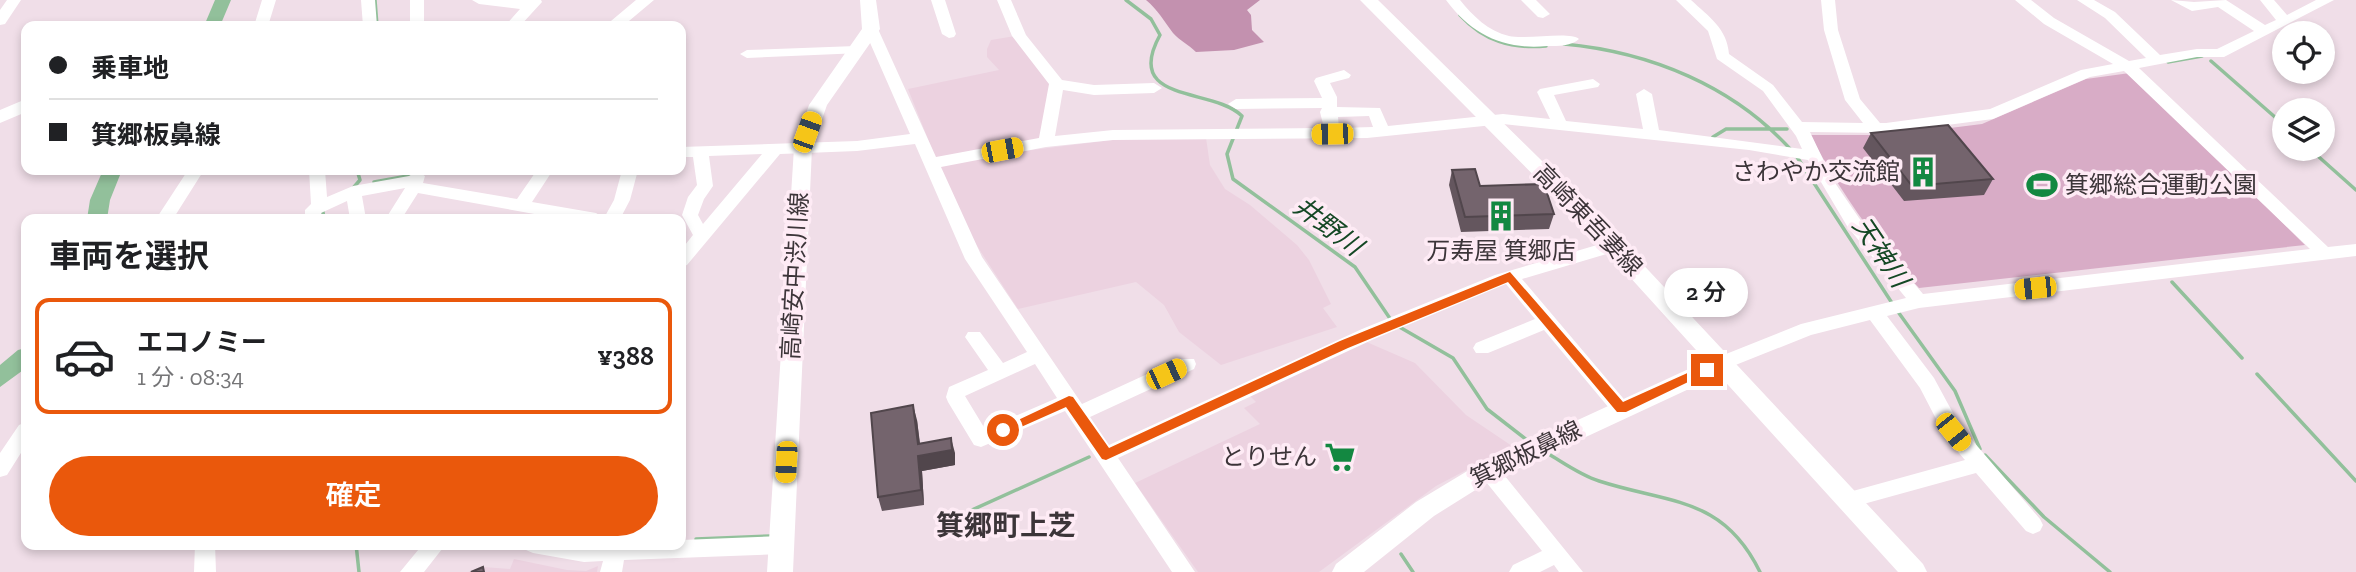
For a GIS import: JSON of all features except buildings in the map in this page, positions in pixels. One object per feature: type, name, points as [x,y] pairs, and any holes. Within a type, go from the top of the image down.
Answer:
[{"type":"main road","points":[[619,21],[646,0]]},
{"type":"main road","points":[[868,0],[871,29]]},
{"type":"main road","name":"高崎東吾妻線","points":[[1368,0],[1614,246],[1914,572]]},
{"type":"main road","name":"高崎安中渋川線","points":[[780,572],[803,148],[818,105],[871,29]]},
{"type":"main road","points":[[0,117],[21,107]]},
{"type":"main road","name":"箕郷板鼻線","points":[[1345,572],[1425,509],[1489,471],[1723,363]]},
{"type":"street","points":[[0,21],[14,0]]},
{"type":"street","points":[[263,21],[269,0]]},
{"type":"street","points":[[368,0],[370,21]]},
{"type":"street","points":[[417,21],[417,0],[429,0]]},
{"type":"street","points":[[479,0],[534,3]]},
{"type":"street","points":[[938,0],[949,34]]},
{"type":"street","points":[[1004,0],[1019,36],[1057,84],[1094,90],[1154,88]]},
{"type":"street","points":[[1454,0],[1472,22],[1506,42],[1521,44],[1572,39]]},
{"type":"street","points":[[1529,0],[1543,14]]},
{"type":"street","points":[[1683,0],[1714,26],[1723,43],[1722,56],[1768,88],[1798,127],[1808,155],[1868,243],[1915,302]]},
{"type":"street","points":[[1828,0],[1831,30],[1853,100],[1876,128]]},
{"type":"street","points":[[2022,0],[2049,21],[2128,66],[2325,254]]},
{"type":"street","points":[[2084,0],[2110,15],[2157,60]]},
{"type":"street","points":[[2178,0],[2192,7],[2220,2],[2264,31]]},
{"type":"street","points":[[2267,0],[2284,21]]},
{"type":"street","points":[[2287,21],[2327,0]]},
{"type":"street","points":[[517,21],[534,3]]},
{"type":"street","points":[[1798,127],[1876,128],[1993,114],[2085,73],[2204,52],[2219,54],[2272,28]]},
{"type":"street","points":[[871,29],[974,259],[1184,572]]},
{"type":"street","points":[[747,54],[856,50]]},
{"type":"street","points":[[1332,134],[1329,97],[1321,81],[1345,75]]},
{"type":"street","points":[[1046,142],[1057,84]]},
{"type":"street","points":[[1560,124],[1545,92],[1593,84]]},
{"type":"street","points":[[1644,93],[1652,135]]},
{"type":"street","points":[[1236,104],[1375,111],[1383,132]]},
{"type":"street","points":[[932,163],[1046,142],[1122,134],[1332,134],[1383,132],[1489,120],[1560,124],[1785,150],[1808,155]]},
{"type":"street","points":[[686,152],[857,146],[922,138]]},
{"type":"street","points":[[686,251],[775,150]]},
{"type":"street","points":[[701,152],[705,186],[696,197],[690,215],[702,236]]},
{"type":"street","points":[[167,214],[193,175]]},
{"type":"street","points":[[316,213],[317,175]]},
{"type":"street","points":[[524,211],[542,175]]},
{"type":"street","points":[[615,214],[622,200],[629,175]]},
{"type":"street","points":[[316,213],[353,192],[416,179],[524,211],[551,214]]},
{"type":"street","points":[[397,214],[416,179]]},
{"type":"street","points":[[353,192],[357,214]]},
{"type":"street","points":[[1106,455],[1393,324],[1510,276],[1614,246]]},
{"type":"street","points":[[1723,363],[1807,330],[1915,302],[2356,250]]},
{"type":"street","points":[[1510,276],[1621,409]]},
{"type":"street","points":[[1876,311],[1927,383],[1953,432],[1978,464],[2034,525]]},
{"type":"street","points":[[1482,348],[1547,321]]},
{"type":"street","points":[[974,337],[1000,372]]},
{"type":"street","points":[[1038,355],[956,392],[955,397],[981,439],[1187,364]]},
{"type":"street","points":[[0,469],[21,438]]},
{"type":"street","points":[[1849,500],[1978,464]]},
{"type":"street","points":[[1489,471],[1572,572]]},
{"type":"street","points":[[567,550],[613,562],[782,545]]},
{"type":"street","points":[[205,550],[205,572]]},
{"type":"street","points":[[411,572],[431,550]]},
{"type":"street","points":[[1520,572],[1556,553]]},
{"type":"shaded area","points":[[1146,0],[1260,0],[1247,10],[1251,15],[1252,30],[1264,42],[1234,50],[1196,52],[1175,36]]},
{"type":"shaded area","points":[[1015,36],[1051,81],[1042,139],[936,159],[908,89],[999,70],[987,57],[991,40]]},
{"type":"shaded area","name":"箕郷総合運動公園","points":[[2130,73],[2305,245],[1919,288],[1859,215],[1810,135],[1894,135],[1982,124],[2086,79]]},
{"type":"shaded area","points":[[1128,138],[1206,138],[1210,165],[1225,189],[1250,205],[1297,245],[1309,260],[1331,304],[1323,308],[1337,327],[1221,365],[1179,332],[1164,305],[1136,282],[1018,309],[968,232],[939,166],[984,156]]},
{"type":"shaded area","name":"とりせん","points":[[1362,340],[1415,363],[1466,415],[1512,446],[1436,486],[1319,572],[1198,572],[1135,483],[1260,424],[1244,408],[1256,402],[1248,394]]},
{"type":"shaded area","points":[[514,559],[567,570],[586,571],[598,566],[597,572],[468,572],[483,567],[510,569]]},
{"type":"waterway","points":[[214,21],[223,0]]},
{"type":"waterway","points":[[375,0],[377,21]]},
{"type":"waterway","name":"井野川","points":[[1126,0],[1151,19],[1160,35],[1151,57],[1153,73],[1162,83],[1229,107],[1242,116],[1227,154],[1233,179],[1355,267],[1391,320]]},
{"type":"waterway","name":"天神川","points":[[1460,15],[1479,31],[1499,41],[1521,46],[1546,46]]},
{"type":"waterway","name":"天神川","points":[[1564,44],[1596,48],[1659,64],[1717,91],[1770,129]]},
{"type":"waterway","points":[[2168,62],[2202,56]]},
{"type":"waterway","points":[[2211,61],[2272,114]]},
{"type":"waterway","points":[[1713,137],[1726,129],[1770,129]]},
{"type":"waterway","points":[[1770,129],[1787,129]]},
{"type":"waterway","name":"天神川","points":[[1770,129],[1792,151]]},
{"type":"waterway","name":"天神川","points":[[1797,157],[1892,303]]},
{"type":"waterway","points":[[2323,161],[2356,190]]},
{"type":"waterway","points":[[98,214],[110,175]]},
{"type":"waterway","points":[[354,187],[360,180],[358,175]]},
{"type":"waterway","points":[[374,182],[413,175]]},
{"type":"waterway","points":[[2172,282],[2242,358]]},
{"type":"waterway","name":"天神川","points":[[1896,309],[1955,391],[1980,449]]},
{"type":"waterway","name":"井野川","points":[[1396,325],[1453,358],[1487,409],[1532,444]]},
{"type":"waterway","points":[[0,378],[21,360]]},
{"type":"waterway","points":[[2257,374],[2356,481]]},
{"type":"waterway","name":"井野川","points":[[1547,453],[1592,478],[1671,500],[1712,516],[1729,529],[1745,547],[1760,572]]},
{"type":"waterway","name":"天神川","points":[[1985,455],[2044,517],[2110,572]]},
{"type":"waterway","points":[[941,524],[1089,457]]},
{"type":"waterway","points":[[696,539],[771,536]]},
{"type":"waterway","points":[[357,550],[359,572]]},
{"type":"waterway","points":[[1401,554],[1413,572]]},
{"type":"place","name":"さわやか交流館","points":[[1923,172]]},
{"type":"place","name":"箕郷総合運動公園","points":[[2042,185]]},
{"type":"place","name":"万寿屋 箕郷店","points":[[1501,216]]},
{"type":"place","name":"とりせん","points":[[1340,457]]},
{"type":"district","name":"箕郷町上芝","points":[[1006,525]]},
{"type":"route","points":[[1003,430],[1069,401],[1106,455],[1344,344],[1510,276],[1621,409],[1707,370]]}]
